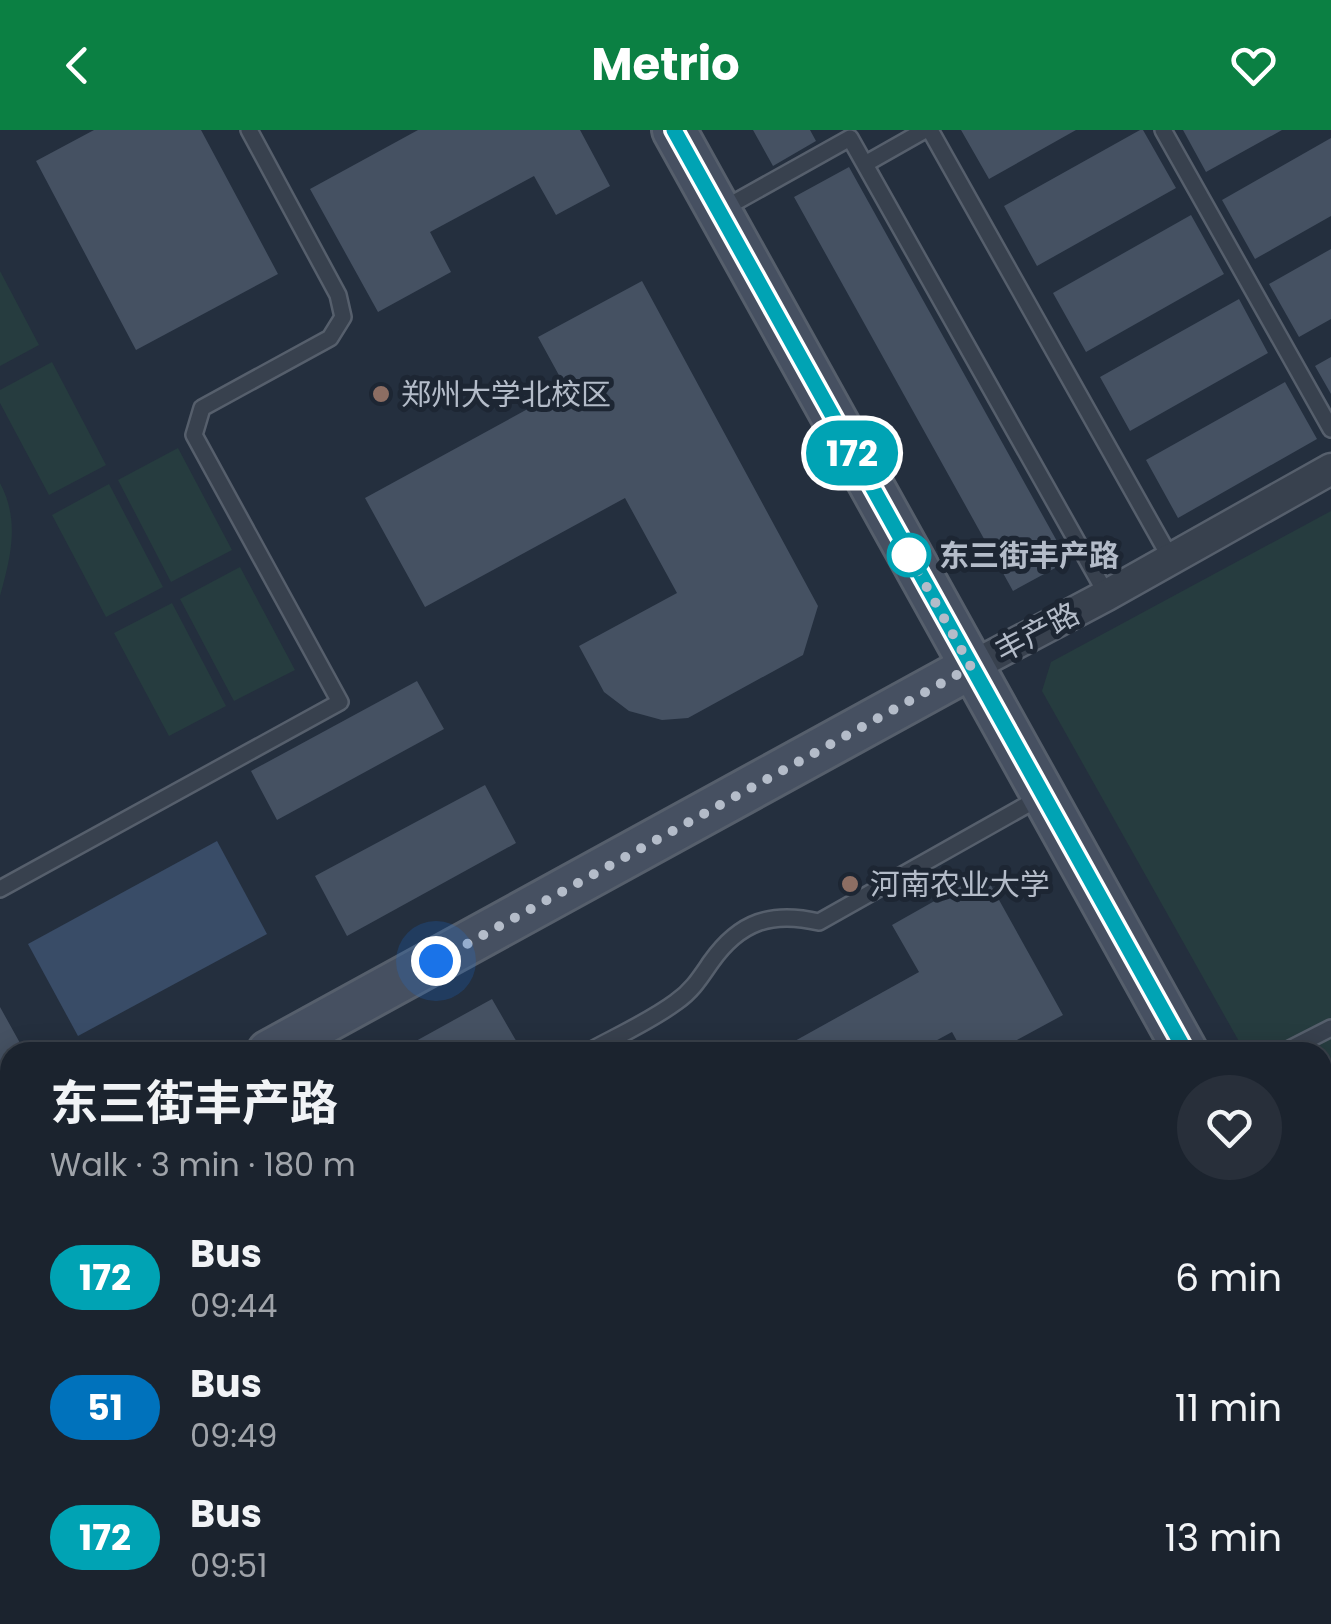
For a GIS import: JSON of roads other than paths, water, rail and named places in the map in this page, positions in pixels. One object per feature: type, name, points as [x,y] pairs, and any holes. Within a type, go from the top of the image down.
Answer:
[{"type":"street","points":[[674,130],[1180,1042]]},
{"type":"street","name":"丰产路","points":[[287,1042],[1331,470]]},
{"type":"lane","points":[[0,888],[340,702],[194,435],[202,408],[330,338],[343,317],[338,294],[248,130]]},
{"type":"lane","points":[[865,164],[928,130],[1172,559]]},
{"type":"lane","points":[[1163,130],[1331,429]]},
{"type":"lane","points":[[719,212],[850,138],[1107,595]]},
{"type":"lane","points":[[606,1042],[674,1004],[696,986],[720,949],[741,930],[762,920],[792,916],[819,922],[1043,796]]},
{"type":"lane","points":[[1304,1042],[1331,1028]]},
{"type":"water","points":[[217,841],[267,934],[78,1036],[28,944]]},
{"type":"place","name":"郑州大学北校区","points":[[381,394]]},
{"type":"place","name":"东三街丰产路","points":[[909,555]]},
{"type":"place","name":"河南农业大学","points":[[850,884]]}]
